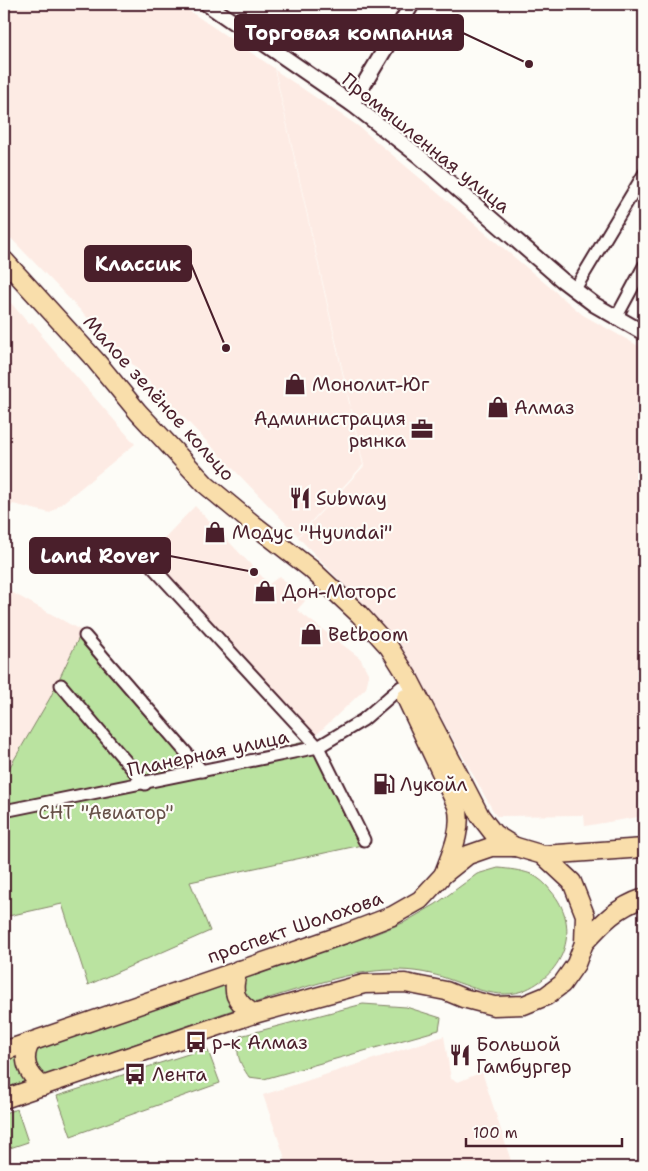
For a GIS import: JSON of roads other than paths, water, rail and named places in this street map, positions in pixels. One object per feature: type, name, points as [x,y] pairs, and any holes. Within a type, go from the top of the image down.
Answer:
[{"type":"main road","name":"Малое зелёное кольцо","points":[[4,260],[96,361],[138,412],[206,485],[311,569],[360,614],[389,647],[408,679],[480,816],[494,834],[516,847]]},
{"type":"main road","name":"Малое зелёное кольцо","points":[[360,614],[384,654],[459,814],[455,844],[444,874]]},
{"type":"main road","name":"проспект Шолохова","points":[[4,1051],[345,934],[392,916],[420,900],[444,874],[468,855],[491,847],[516,847],[543,856],[572,882],[585,915],[584,943],[576,964],[562,984],[546,996],[524,1005],[494,1006],[463,998],[446,991],[405,983],[364,984],[254,1014],[4,1099]]},
{"type":"main road","points":[[543,856],[644,848]]},
{"type":"main road","points":[[584,943],[607,917],[631,902],[644,898]]},
{"type":"main road","points":[[238,970],[234,983],[235,996],[242,1006],[254,1014]]},
{"type":"main road","points":[[31,1042],[27,1048],[26,1066],[31,1076],[43,1086]]},
{"type":"street","name":"Промышленная улица","points":[[206,4],[352,104],[419,156],[575,290],[616,318],[644,333]]},
{"type":"street","points":[[352,104],[412,4]]},
{"type":"street","points":[[575,290],[644,174]]},
{"type":"street","points":[[616,318],[644,266]]},
{"type":"street","points":[[148,562],[318,747],[364,840]]},
{"type":"street","points":[[85,636],[202,771]]},
{"type":"street","points":[[61,685],[145,784]]},
{"type":"street","name":"Планерная улица","points":[[4,811],[145,784],[318,747],[362,720],[400,687]]},
{"type":"place","name":"Торговая компания","points":[[529,64]]},
{"type":"place","name":"Классик","points":[[226,348]]},
{"type":"place","name":"Монолит-Юг","points":[[295,384]]},
{"type":"place","name":"Алмаз","points":[[498,407]]},
{"type":"place","name":"Администрация рынка","points":[[422,429]]},
{"type":"place","name":"Subway","points":[[300,498]]},
{"type":"place","name":"Модус \"Hyundai\"","points":[[215,532]]},
{"type":"place","name":"Land Rover","points":[[254,572]]},
{"type":"place","name":"Дон-Моторс","points":[[265,591]]},
{"type":"place","name":"Betboom","points":[[311,634]]},
{"type":"place","name":"Лукойл","points":[[384,784]]},
{"type":"place","name":"р-к Алмаз","points":[[196,1042]]},
{"type":"place","name":"Большой Гамбургер","points":[[460,1055]]},
{"type":"place","name":"Лента","points":[[135,1074]]},
{"type":"park label","name":"СНТ \"Авиатор\"","points":[[106,812]]}]
